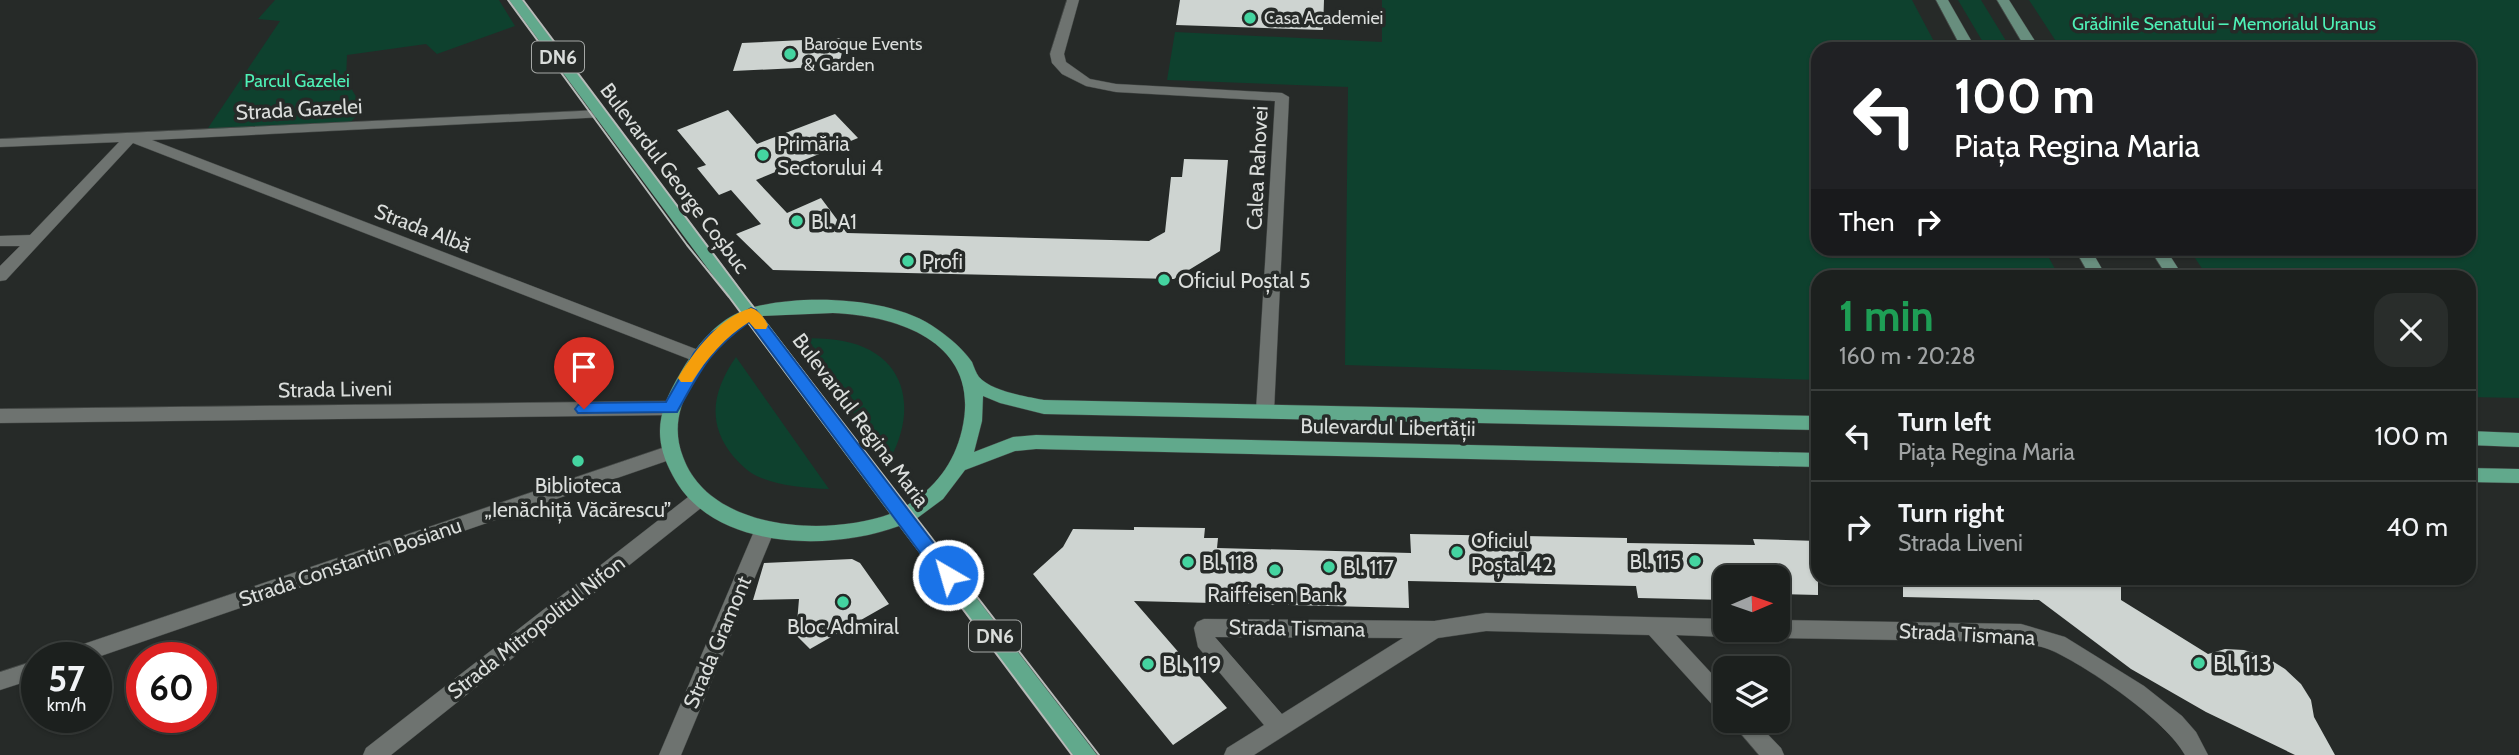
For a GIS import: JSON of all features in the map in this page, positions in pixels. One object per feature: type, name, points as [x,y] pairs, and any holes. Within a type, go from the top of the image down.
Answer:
[{"type":"main road","name":"Bulevardul George Coșbuc","points":[[515,0],[751,313]]},
{"type":"main road","points":[[1942,0],[1965,42]]},
{"type":"main road","points":[[2003,0],[2029,42]]},
{"type":"main road","points":[[848,307],[896,314],[933,332],[963,360],[973,382],[975,412],[961,464],[931,498],[903,517],[869,527],[848,530],[765,528],[717,512],[699,499],[682,479],[671,452],[671,408],[700,356],[716,338],[751,313],[848,307]]},
{"type":"main road","name":"Bulevardul Regina Maria","points":[[751,313],[1086,755]]},
{"type":"main road","name":"Bulevardul Libertății","points":[[973,382],[1000,397],[1044,407],[1811,423]]},
{"type":"main road","points":[[2476,438],[2519,440]]},
{"type":"main road","name":"Bulevardul Libertății","points":[[961,464],[1013,444],[1037,442],[1811,460]]},
{"type":"main road","points":[[2476,475],[2519,476]]},
{"type":"street","name":"Calea Rahovei","points":[[1073,0],[1057,54],[1059,63],[1066,71],[1086,82],[1116,88],[1282,97],[1265,411]]},
{"type":"street","name":"Strada Gazelei","points":[[0,143],[600,114]]},
{"type":"street","points":[[0,276],[131,137]]},
{"type":"street","name":"Strada Albă","points":[[131,137],[700,356]]},
{"type":"street","points":[[0,241],[33,240]]},
{"type":"street","name":"Strada Liveni","points":[[0,416],[671,408]]},
{"type":"street","name":"Strada Constantin Bosianu","points":[[112,643],[671,452]]},
{"type":"street","name":"Strada Mitropolitul Nifon","points":[[374,755],[699,499]]},
{"type":"street","name":"Strada Gramont","points":[[670,755],[765,528]]},
{"type":"street","name":"Strada Tismana","points":[[1280,727],[1205,641],[1204,628],[1434,630],[1486,622],[1713,628]]},
{"type":"street","points":[[1655,627],[1713,690]]},
{"type":"street","name":"Strada Tismana","points":[[1790,629],[2021,632],[2040,636],[2058,643],[2166,715],[2186,733],[2197,755]]},
{"type":"street","name":"Strada Tismana","points":[[1235,755],[1434,630]]},
{"type":"street","points":[[0,681],[21,674]]},
{"type":"street","points":[[1752,733],[1773,755]]},
{"type":"green space","name":"Parcul Gazelei","points":[[275,0],[499,0],[515,26],[437,54],[426,44],[347,55],[346,80],[363,108],[346,128],[204,134],[280,21],[258,19]]},
{"type":"green space","points":[[1382,0],[1912,0],[1934,42],[1811,42],[1811,256],[2048,256],[2056,270],[1811,270],[1811,380],[1345,365],[1348,87],[1167,80],[1175,32],[1382,42]]},
{"type":"green space","points":[[1958,0],[1981,0],[2007,42],[1983,42]]},
{"type":"green space","name":"Grădinile Senatului – Memorialul Uranus","points":[[2029,0],[2519,0],[2519,398],[2476,397],[2476,270],[2203,270],[2194,256],[2476,256],[2476,42],[2056,42]]},
{"type":"green space","points":[[794,338],[837,340],[864,347],[881,357],[893,370],[901,385],[904,402],[899,440],[890,459]]},
{"type":"green space","points":[[736,357],[829,489],[793,486],[759,477],[742,465],[724,444],[716,419],[716,406],[722,382]]},
{"type":"building","name":"Casa Academiei","points":[[1180,0],[1324,0],[1323,30],[1176,25]]},
{"type":"building","name":"Baroque Events & Garden","points":[[845,38],[839,66],[733,71],[742,43]]},
{"type":"building","name":"Bl. A1","points":[[728,110],[757,144],[835,114],[858,138],[756,180],[787,213],[821,198],[847,233],[1149,241],[1165,232],[1171,177],[1182,177],[1184,159],[1228,160],[1220,251],[1174,279],[773,270],[736,234],[761,224],[731,190],[719,195],[697,168],[706,165],[677,130]]},
{"type":"building","points":[[1205,528],[1204,538],[1218,538],[1217,548],[1411,553],[1410,534],[1627,538],[1627,543],[1755,545],[1753,539],[1811,541],[1811,585],[1818,585],[1818,595],[1790,594],[1790,565],[1713,565],[1713,600],[1638,598],[1636,586],[1408,581],[1409,608],[1134,601],[1227,708],[1173,745],[1033,574],[1063,547],[1073,529]]},
{"type":"building","name":"Bloc Admiral","points":[[852,559],[860,563],[889,604],[810,649],[796,635],[799,599],[753,600],[764,563]]},
{"type":"building","name":"Bl. 113","points":[[1903,585],[2120,585],[2121,600],[2208,654],[2225,649],[2244,650],[2266,657],[2285,669],[2301,684],[2311,700],[2314,717],[2335,755],[2295,755],[2206,712],[2131,669],[2039,600],[1903,597]]},
{"type":"tram line","points":[[508,0],[687,245],[729,297],[1072,755]]},
{"type":"tram line","points":[[523,0],[742,292],[1099,755]]},
{"type":"slow traffic","points":[[686,378],[700,356],[730,327],[751,313],[760,325]]},
{"type":"place","name":"Casa Academiei","points":[[1250,18]]},
{"type":"place","name":"Baroque Events & Garden","points":[[790,54]]},
{"type":"place","name":"Primăria Sectorului 4","points":[[763,155]]},
{"type":"place","name":"Bl. A1","points":[[797,221]]},
{"type":"place","name":"Profi","points":[[908,261]]},
{"type":"place","name":"Oficiul Poștal 5","points":[[1164,280]]},
{"type":"place","name":"Biblioteca „Ienăchiță Văcărescu”","points":[[578,461]]},
{"type":"place","name":"Oficiul Poștal 42","points":[[1457,552]]},
{"type":"place","name":"Bl. 115","points":[[1695,561]]},
{"type":"place","name":"Bl. 118","points":[[1188,562]]},
{"type":"place","name":"Bl. 117","points":[[1329,567]]},
{"type":"place","name":"Raiffeisen Bank","points":[[1275,570]]},
{"type":"place","name":"Bloc Admiral","points":[[843,602]]},
{"type":"place","name":"Bl. 113","points":[[2199,663]]},
{"type":"place","name":"Bl. 119","points":[[1148,664]]},
{"type":"route","points":[[584,409],[671,408],[700,356],[716,338],[751,313],[948,575]]}]
